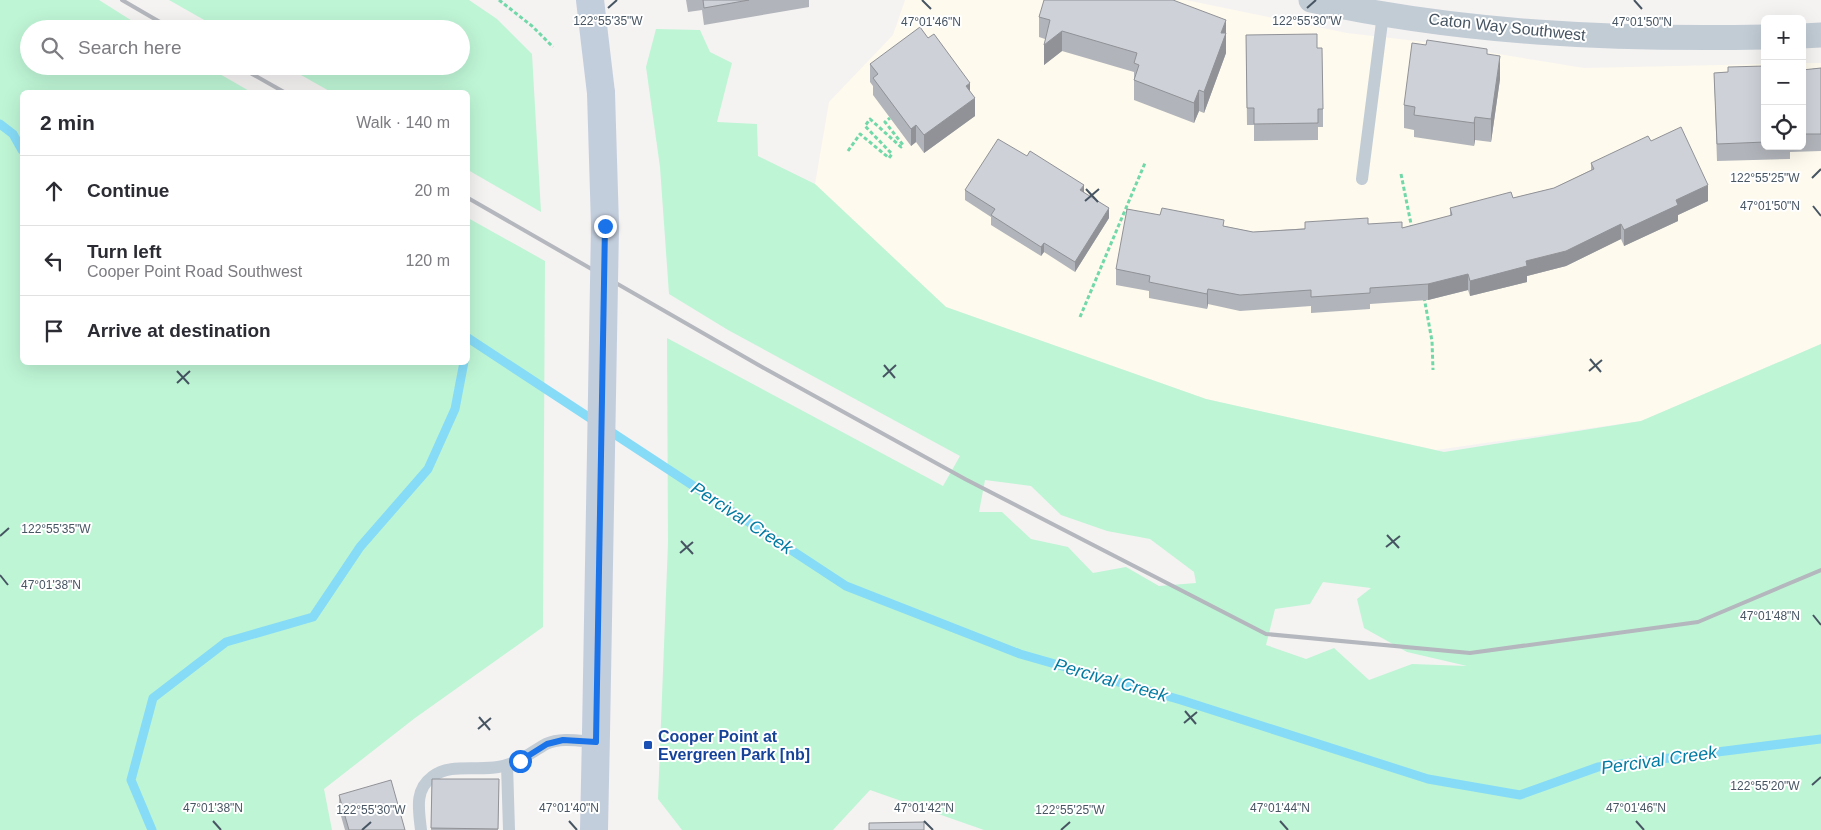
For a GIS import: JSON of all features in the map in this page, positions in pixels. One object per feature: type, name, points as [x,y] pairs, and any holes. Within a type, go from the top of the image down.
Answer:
[{"type":"main road","points":[[590,0],[599,74],[605,226],[594,830]]},
{"type":"street","name":"Caton Way Southwest","points":[[1311,0],[1385,7],[1520,32],[1663,39],[1761,37]]},
{"type":"street","points":[[1806,36],[1821,35]]},
{"type":"lane","points":[[1362,179],[1385,7]]},
{"type":"lane","points":[[422,830],[419,807],[420,790],[431,777],[446,769],[491,768],[507,765],[520,761],[547,744],[563,740],[596,738]]},
{"type":"lane","points":[[507,765],[509,830]]},
{"type":"path","points":[[499,0],[532,26],[553,46]]},
{"type":"path","points":[[848,151],[860,134],[890,158],[892,154],[865,126],[870,119],[901,147],[903,145],[885,122],[890,118]]},
{"type":"path","points":[[1080,317],[1145,163]]},
{"type":"path","points":[[1401,174],[1412,231]]},
{"type":"path","points":[[1424,295],[1432,341],[1433,370]]},
{"type":"shaded area","points":[[905,0],[1186,0],[1347,33],[1425,42],[1584,68],[1761,64],[1761,150],[1806,150],[1806,63],[1821,63],[1821,344],[1641,421],[1436,450],[1206,399],[946,307],[815,184],[829,102],[893,35]]},
{"type":"green space","points":[[0,0],[99,0],[131,20],[20,20],[20,75],[222,75],[248,90],[20,90],[20,365],[470,365],[470,219],[545,261],[543,627],[415,718],[324,789],[332,830],[0,830]]},
{"type":"green space","points":[[169,0],[469,0],[497,19],[532,54],[541,212],[470,171],[470,90],[327,90],[301,75],[470,75],[470,20],[204,20]]},
{"type":"green space","points":[[656,29],[700,30],[710,52],[732,63],[717,122],[757,124],[758,156],[815,184],[946,307],[1206,399],[1444,452],[1641,421],[1821,344],[1821,830],[984,830],[870,790],[833,830],[682,830],[658,799],[668,543],[667,338],[943,486],[960,456],[728,330],[669,294],[660,167],[646,67]],"holes":[[[985,480],[1031,486],[1061,515],[1107,531],[1150,539],[1194,572],[1196,583],[1159,586],[1126,567],[1093,573],[1068,547],[1031,539],[1002,512],[979,512]],[[1323,582],[1371,588],[1357,599],[1364,628],[1407,652],[1467,666],[1412,664],[1369,680],[1334,648],[1306,659],[1266,645],[1275,609],[1310,604]]]},
{"type":"building","points":[[703,0],[749,0],[704,8]]},
{"type":"building","points":[[1044,0],[1173,0],[1226,20],[1221,33],[1226,33],[1204,92],[1199,90],[1194,103],[1134,80],[1139,65],[1134,63],[1137,53],[1062,31],[1044,45],[1050,20],[1039,17]]},
{"type":"building","points":[[920,27],[928,38],[934,34],[970,83],[966,86],[975,98],[924,135],[916,125],[911,129],[873,78],[878,74],[870,64]]},
{"type":"building","points":[[1317,34],[1317,48],[1322,48],[1323,109],[1318,109],[1318,123],[1254,124],[1254,108],[1247,108],[1246,35]]},
{"type":"building","points":[[1427,40],[1487,49],[1487,54],[1500,56],[1491,119],[1475,117],[1474,123],[1414,115],[1415,107],[1404,105],[1412,43],[1426,45]]},
{"type":"building","points":[[1761,66],[1761,142],[1717,144],[1714,73],[1728,72],[1728,67]]},
{"type":"building","points":[[1821,68],[1821,134],[1806,134],[1806,70]]},
{"type":"building","points":[[1681,127],[1708,185],[1676,200],[1678,205],[1624,230],[1621,224],[1566,251],[1526,261],[1527,266],[1470,281],[1468,274],[1428,284],[1370,288],[1370,293],[1311,297],[1311,290],[1240,295],[1208,289],[1207,294],[1149,282],[1150,276],[1116,269],[1127,209],[1160,215],[1162,208],[1224,220],[1223,226],[1253,232],[1305,229],[1305,222],[1368,218],[1368,224],[1402,222],[1402,228],[1452,215],[1450,208],[1511,192],[1513,198],[1554,188],[1594,169],[1591,163],[1648,136],[1651,141]]},
{"type":"building","points":[[998,139],[1027,156],[1030,151],[1084,185],[1080,190],[1109,208],[1075,262],[1044,243],[1041,247],[991,215],[995,209],[965,190]]},
{"type":"building","points":[[432,779],[499,779],[498,829],[431,828]]},
{"type":"building","points":[[391,780],[405,830],[349,830],[339,795]]},
{"type":"building","points":[[924,822],[924,830],[869,830],[869,823]]},
{"type":"waterway","name":"Percival Creek","points":[[0,124],[13,134],[20,146]]},
{"type":"waterway","name":"Percival Creek","points":[[470,339],[846,586],[1020,654],[1181,700],[1428,779],[1520,795],[1598,767],[1821,739]]},
{"type":"waterway","points":[[152,830],[131,780],[153,698],[226,642],[313,617],[360,547],[428,469],[455,409],[463,365]]},
{"type":"railway","points":[[122,0],[156,20]]},
{"type":"railway","points":[[254,75],[280,90]]},
{"type":"railway","points":[[470,199],[762,367],[965,479],[1266,634],[1470,653],[1698,622],[1821,570]]},
{"type":"place","name":"Cooper Point at Evergreen Park [nb]","points":[[648,745]]},
{"type":"route","points":[[520,761],[547,744],[563,740],[596,742],[605,226]]}]
